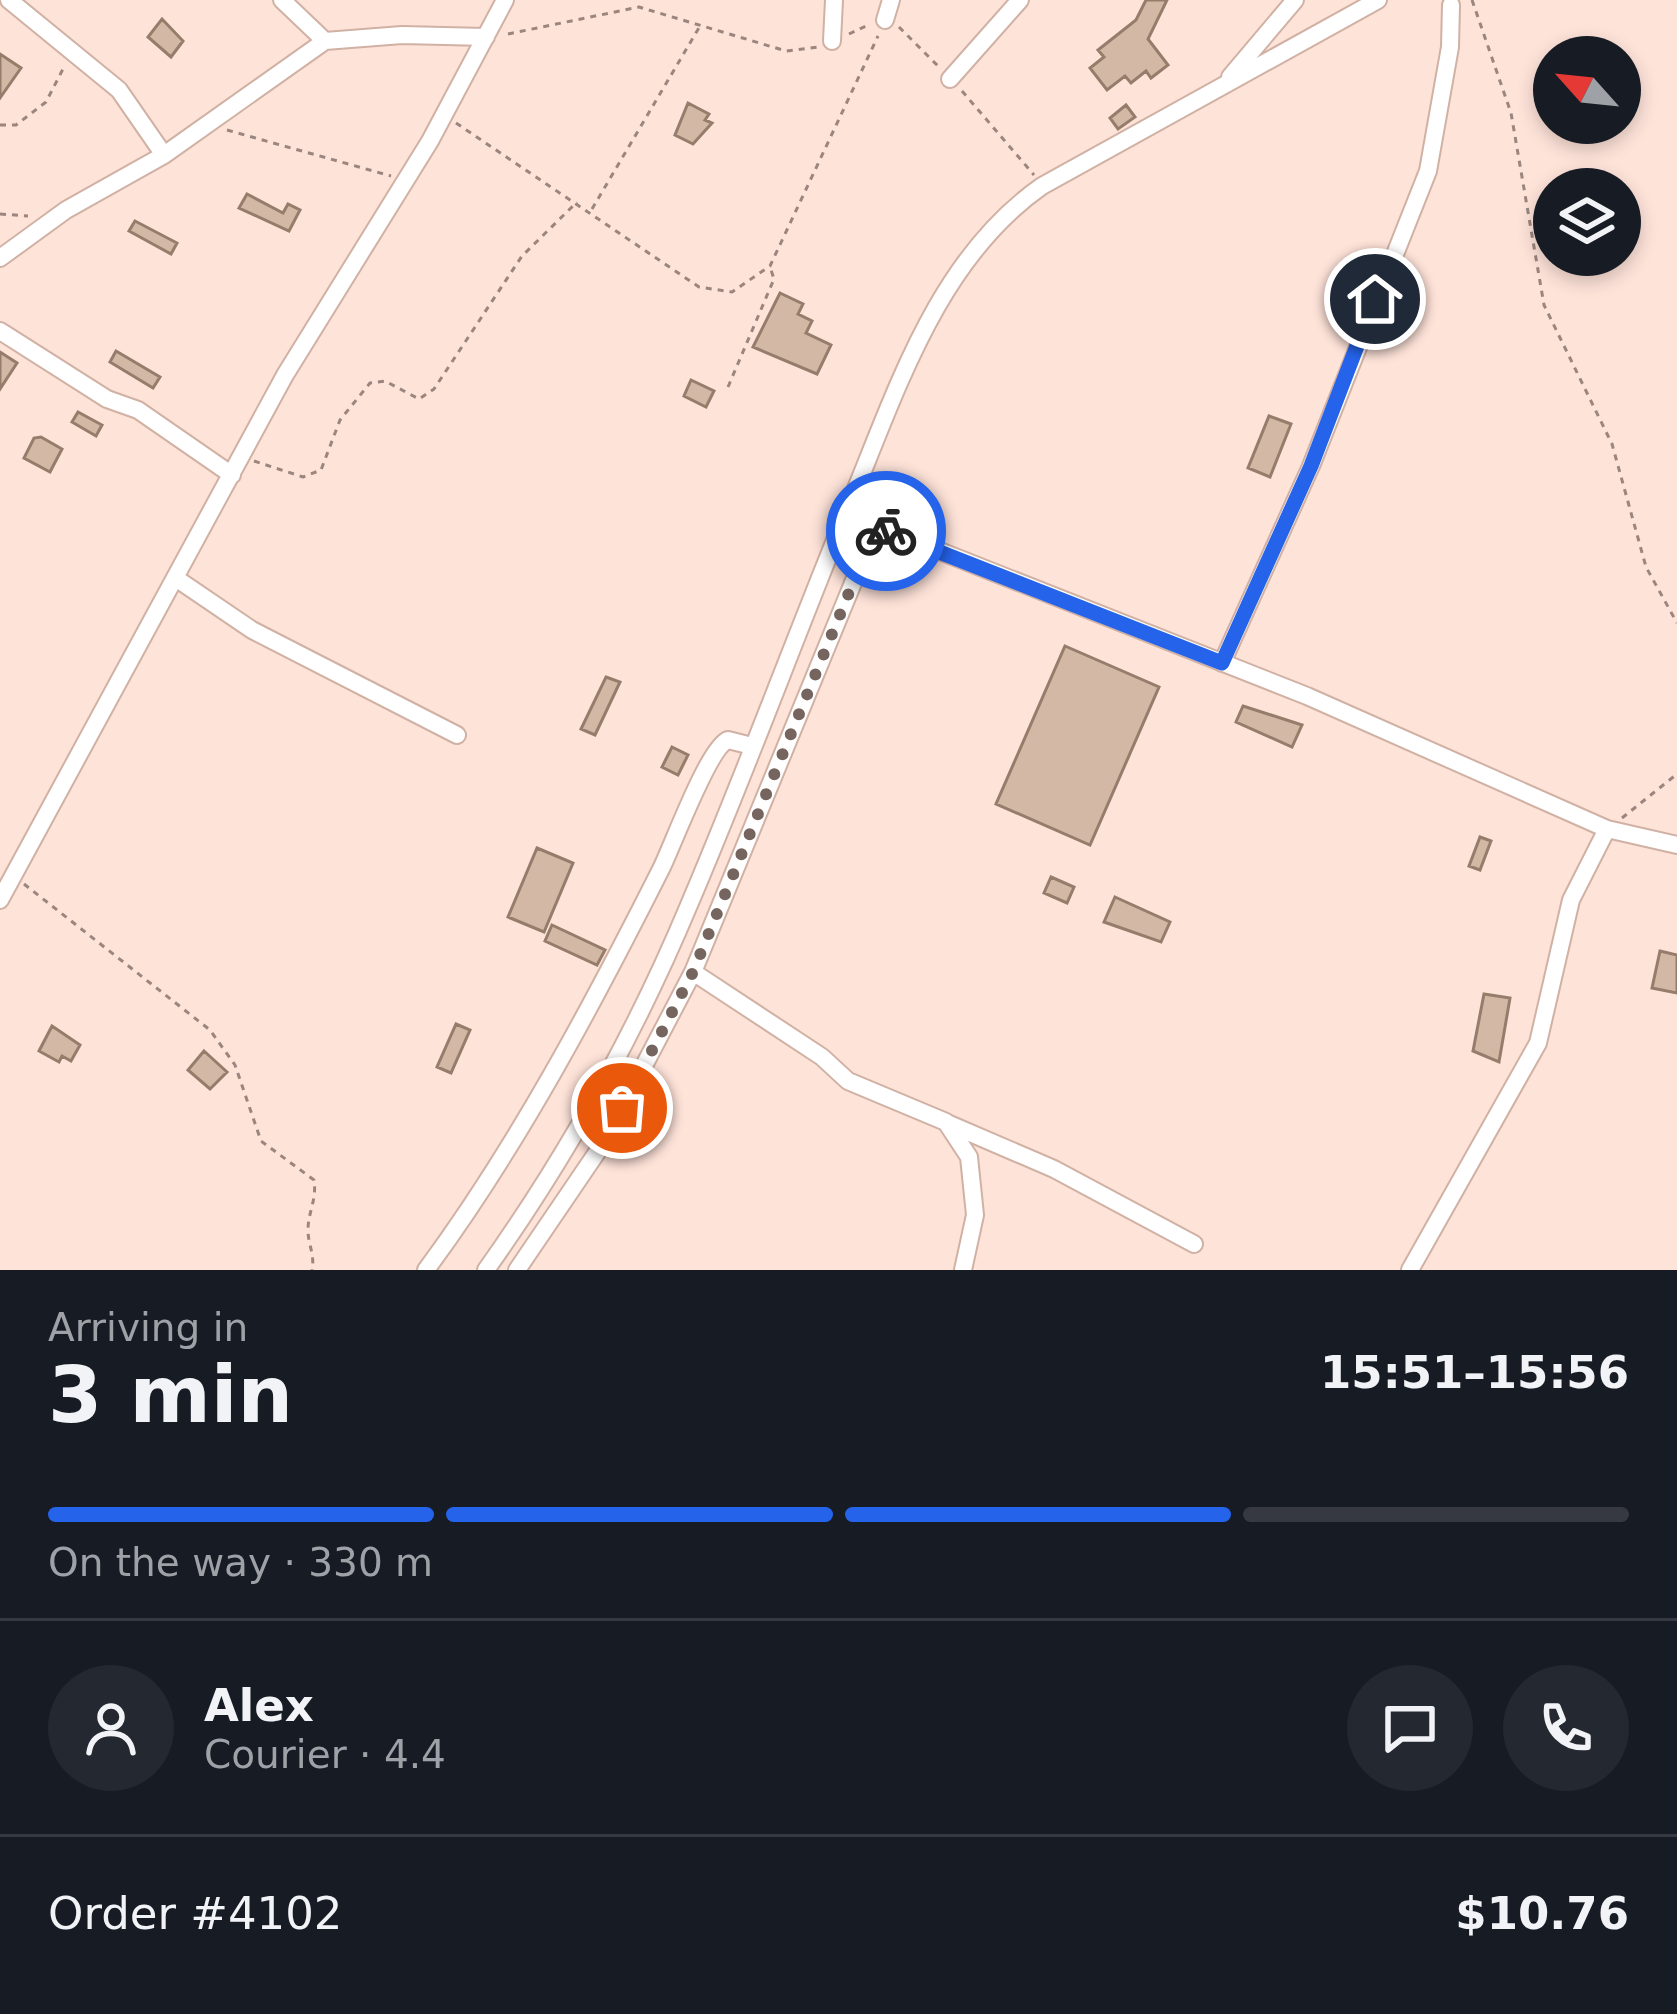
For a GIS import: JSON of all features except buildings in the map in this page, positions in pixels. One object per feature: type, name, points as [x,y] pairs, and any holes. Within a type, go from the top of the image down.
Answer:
[{"type":"street","points":[[9,0],[119,90],[164,155]]},
{"type":"street","points":[[282,0],[304,8],[325,41]]},
{"type":"street","points":[[0,900],[241,457],[344,274],[445,115],[505,0]]},
{"type":"street","points":[[832,41],[834,0]]},
{"type":"street","points":[[886,20],[891,0]]},
{"type":"street","points":[[950,79],[1020,0]]},
{"type":"street","points":[[1223,84],[1295,0]]},
{"type":"street","points":[[486,1270],[609,1077],[688,908],[924,332],[964,262],[1007,210],[1042,186],[1378,0]]},
{"type":"street","points":[[1222,663],[1311,466],[1428,171],[1450,46],[1451,5]]},
{"type":"street","points":[[0,258],[49,221],[164,155],[325,41],[402,35],[487,37]]},
{"type":"street","points":[[0,331],[107,399],[138,410],[232,475]]},
{"type":"street","points":[[846,514],[1418,742],[1607,829],[1677,845]]},
{"type":"street","points":[[517,1270],[604,1142],[693,972],[876,527]]},
{"type":"street","points":[[177,579],[252,629],[457,735]]},
{"type":"street","points":[[426,1270],[472,1203],[642,907],[697,798],[708,758],[728,740],[752,746]]},
{"type":"street","points":[[1410,1270],[1538,1043],[1570,900],[1607,829]]},
{"type":"street","points":[[693,972],[822,1057],[848,1081],[1054,1169],[1194,1244]]},
{"type":"street","points":[[946,1122],[968,1157],[971,1176],[975,1215],[963,1270]]},
{"type":"path","points":[[1472,0],[1511,113],[1544,304],[1612,444],[1646,567],[1677,623]]},
{"type":"path","points":[[487,37],[639,7],[786,51],[832,41],[886,20],[902,28],[950,79],[1042,186]]},
{"type":"path","points":[[445,115],[699,287],[732,292],[770,266],[886,20]]},
{"type":"path","points":[[591,210],[701,24]]},
{"type":"path","points":[[0,124],[16,125],[46,102],[63,74],[67,46]]},
{"type":"path","points":[[208,125],[405,181]]},
{"type":"path","points":[[241,457],[303,477],[321,470],[340,420],[370,383],[385,381],[419,399],[434,389],[522,256],[577,202]]},
{"type":"path","points":[[0,214],[49,221]]},
{"type":"path","points":[[728,387],[774,278],[770,266]]},
{"type":"path","points":[[1607,829],[1677,774]]},
{"type":"path","points":[[13,875],[194,1016],[228,1053],[261,1141],[314,1180],[317,1200],[308,1231],[315,1254],[311,1270]]},
{"type":"way so far","points":[[622,1108],[693,972],[876,527],[886,531]]},
{"type":"route","points":[[886,531],[1222,663],[1311,466],[1375,299]]}]
